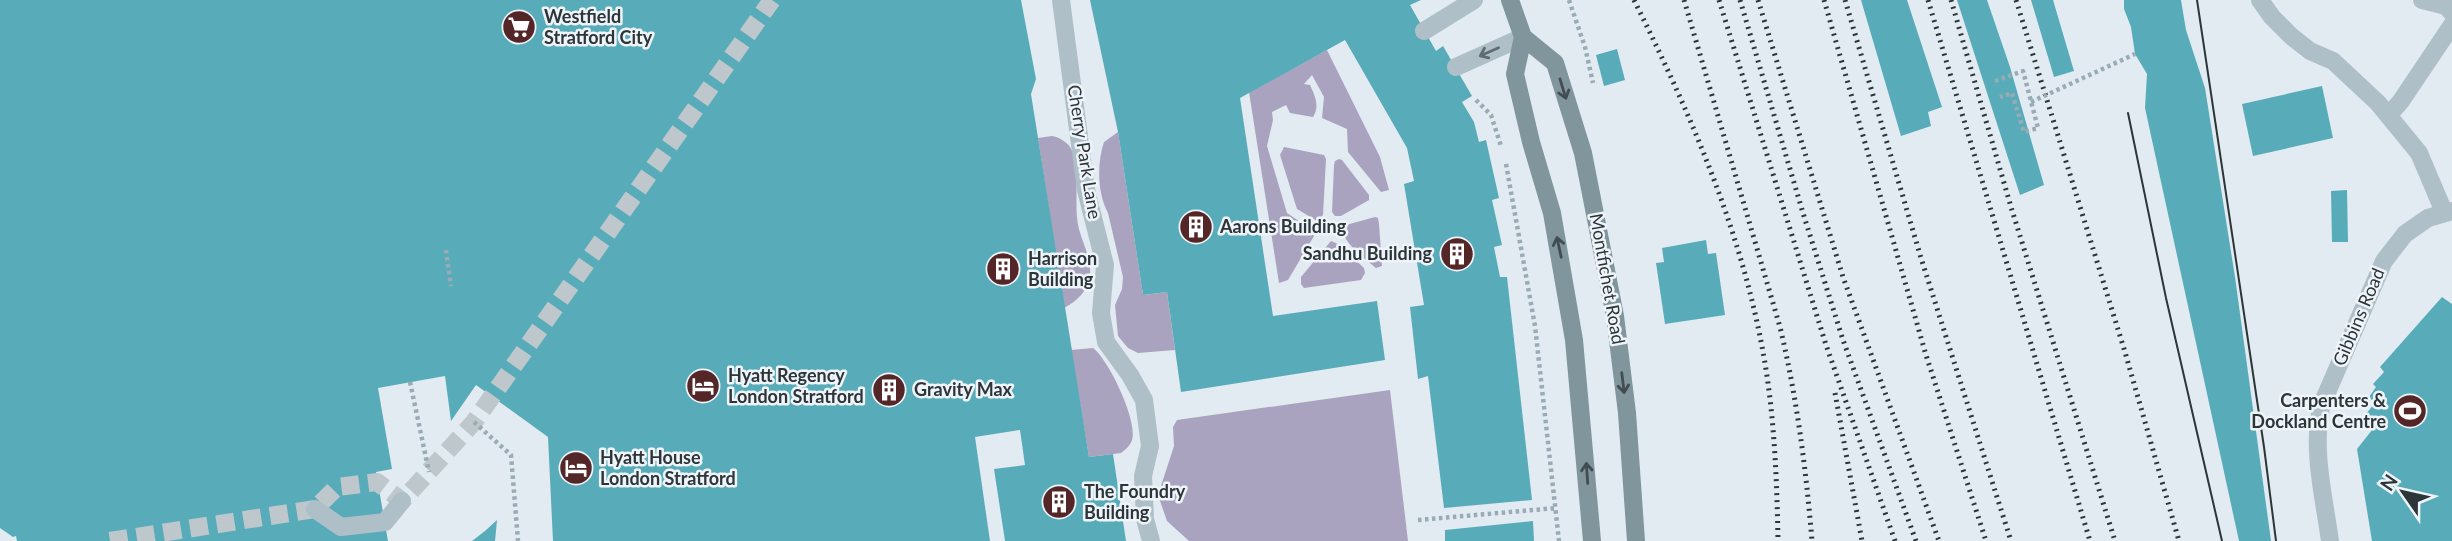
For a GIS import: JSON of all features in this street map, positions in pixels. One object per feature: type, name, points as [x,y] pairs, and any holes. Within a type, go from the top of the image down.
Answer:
[{"type":"street","name":"Cherry Park Lane","points":[[1061,0],[1086,190],[1105,265],[1101,313],[1106,342],[1144,400],[1150,446],[1143,476],[1145,519],[1151,541]]},
{"type":"street","points":[[1424,31],[1474,0]]},
{"type":"street","points":[[1510,0],[1523,37],[1515,74],[1552,213],[1564,275],[1583,417],[1592,541]]},
{"type":"street","points":[[2260,0],[2291,36],[2310,51],[2333,61],[2389,115],[2419,153],[2448,211]]},
{"type":"street","points":[[2422,0],[2446,6],[2452,13]]},
{"type":"street","points":[[2389,115],[2452,25]]},
{"type":"street","points":[[1456,67],[1523,37]]},
{"type":"street","name":"Montfichet Road","points":[[1523,37],[1555,64],[1583,153],[1615,316],[1627,413],[1636,541]]},
{"type":"street","name":"Gibbins Road","points":[[2330,541],[2318,441],[2318,418],[2322,404],[2384,261],[2405,234],[2428,218],[2448,211]]},
{"type":"street","points":[[316,509],[341,527],[385,522],[402,501]]},
{"type":"path","points":[[2031,102],[2135,54]]},
{"type":"path","points":[[1995,81],[2023,71],[2038,128],[2024,132],[2012,93],[2000,97]]},
{"type":"path","points":[[1476,100],[1491,115],[1504,157],[1514,205],[1535,326],[1559,541]]},
{"type":"path","points":[[446,250],[451,286]]},
{"type":"path","points":[[410,382],[429,472]]},
{"type":"path","points":[[474,422],[511,455],[518,541]]},
{"type":"path","points":[[1418,520],[1556,508]]},
{"type":"shaded area","points":[[1327,50],[1380,157],[1389,190],[1381,192],[1348,152],[1347,129],[1322,118],[1324,97],[1312,75],[1304,84],[1310,85],[1315,97],[1316,109],[1313,117],[1290,113],[1286,105],[1272,112],[1273,120],[1267,146],[1287,213],[1312,230],[1314,236],[1288,280],[1279,283],[1249,92]]},
{"type":"shaded area","points":[[1118,132],[1143,295],[1167,292],[1175,350],[1138,353],[1128,348],[1118,336],[1115,305],[1122,289],[1123,277],[1099,178],[1104,142]]},
{"type":"shaded area","points":[[1052,136],[1066,143],[1073,154],[1078,224],[1090,268],[1089,281],[1084,291],[1064,308],[1038,138]]},
{"type":"shaded area","points":[[1284,147],[1324,155],[1326,159],[1323,215],[1317,221],[1297,209],[1280,155]]},
{"type":"shaded area","points":[[1339,159],[1369,195],[1369,200],[1341,216],[1335,216],[1332,212],[1334,165]]},
{"type":"shaded area","points":[[1378,218],[1379,224],[1382,266],[1376,268],[1350,245],[1342,228]]},
{"type":"shaded area","points":[[1331,241],[1338,244],[1364,268],[1365,273],[1361,280],[1304,288],[1301,277]]},
{"type":"shaded area","points":[[1093,348],[1107,365],[1121,391],[1133,431],[1131,442],[1121,453],[1089,457],[1071,350]]},
{"type":"shaded area","points":[[1390,390],[1408,541],[1189,541],[1167,521],[1158,495],[1174,446],[1173,427],[1177,420]]},
{"type":"building","points":[[0,0],[1021,0],[1036,79],[1031,94],[1089,457],[1113,454],[1126,541],[1005,541],[994,469],[1025,465],[1020,430],[975,437],[990,541],[553,541],[548,437],[476,385],[451,421],[445,376],[378,388],[392,469],[376,472],[388,541],[17,541],[16,536],[13,537],[0,528]]},
{"type":"building","points":[[1090,0],[1421,0],[1410,5],[1436,51],[1443,46],[1472,96],[1462,102],[1474,122],[1479,142],[1486,140],[1499,198],[1492,200],[1502,245],[1494,247],[1500,277],[1507,277],[1532,500],[1444,508],[1428,376],[1418,379],[1410,307],[1424,305],[1404,184],[1414,181],[1407,148],[1345,40],[1240,98],[1273,316],[1377,301],[1385,360],[1181,392],[1167,292],[1143,295],[1118,132]]},
{"type":"building","points":[[1861,0],[1907,0],[1942,107],[1928,112],[1931,126],[1901,136]]},
{"type":"building","points":[[1957,0],[1987,0],[2010,67],[2044,185],[2020,195]]},
{"type":"building","points":[[2031,0],[2053,0],[2074,71],[2054,77]]},
{"type":"building","points":[[2124,0],[2181,0],[2186,30],[2205,88],[2235,277],[2271,541],[2239,541],[2145,108],[2147,74],[2135,54]]},
{"type":"building","points":[[1617,49],[1625,80],[1604,86],[1596,55]]},
{"type":"building","points":[[2322,86],[2333,138],[2253,156],[2242,104]]},
{"type":"building","points":[[2347,190],[2348,242],[2332,242],[2331,191]]},
{"type":"building","points":[[1706,240],[1708,254],[1716,253],[1725,315],[1665,324],[1656,263],[1664,262],[1662,248]]},
{"type":"building","name":"Carpenters & Dockland Centre","points":[[2442,297],[2452,304],[2452,541],[2372,541],[2357,449],[2372,430],[2361,420],[2375,403],[2369,397],[2376,387],[2373,384],[2384,372],[2380,367]]},
{"type":"building","points":[[497,520],[495,541],[472,541],[485,531]]},
{"type":"building","points":[[1533,521],[1534,541],[1445,541],[1445,530]]},
{"type":"tunnel","points":[[110,541],[315,509],[337,487],[377,482],[402,501],[474,422],[772,0]]},
{"type":"tram line","points":[[2197,0],[2276,541]]},
{"type":"tram line","points":[[2128,113],[2166,298],[2222,541]]},
{"type":"railway","points":[[1634,0],[1697,136],[1732,230],[1746,278],[1770,397],[1778,541]]},
{"type":"railway","points":[[1684,0],[1780,327],[1800,434],[1812,541]]},
{"type":"railway","points":[[1719,0],[1826,345],[1895,541]]},
{"type":"railway","points":[[1740,0],[1843,340],[1916,541]]},
{"type":"railway","points":[[1758,0],[1843,277],[1939,541]]},
{"type":"railway","points":[[1824,0],[1926,355],[1986,541]]},
{"type":"railway","points":[[1845,0],[1921,258],[2011,541]]},
{"type":"railway","points":[[1928,0],[2090,541]]},
{"type":"railway","points":[[1951,0],[2011,207],[2115,541]]},
{"type":"railway","points":[[2016,0],[2125,352],[2179,541]]},
{"type":"railway","points":[[1835,393],[1862,541]]},
{"type":"place","name":"Westfield Stratford City","points":[[519,27]]},
{"type":"place","name":"Aarons Building","points":[[1196,227]]},
{"type":"place","name":"Sandhu Building","points":[[1457,254]]},
{"type":"place","name":"Harrison Building","points":[[1003,269]]},
{"type":"place","name":"Hyatt Regency London Stratford","points":[[703,386]]},
{"type":"place","name":"Gravity Max","points":[[889,390]]},
{"type":"place","name":"Carpenters & Dockland Centre","points":[[2410,411]]},
{"type":"place","name":"Hyatt House London Stratford","points":[[576,468]]},
{"type":"place","name":"The Foundry Building","points":[[1059,502]]}]
